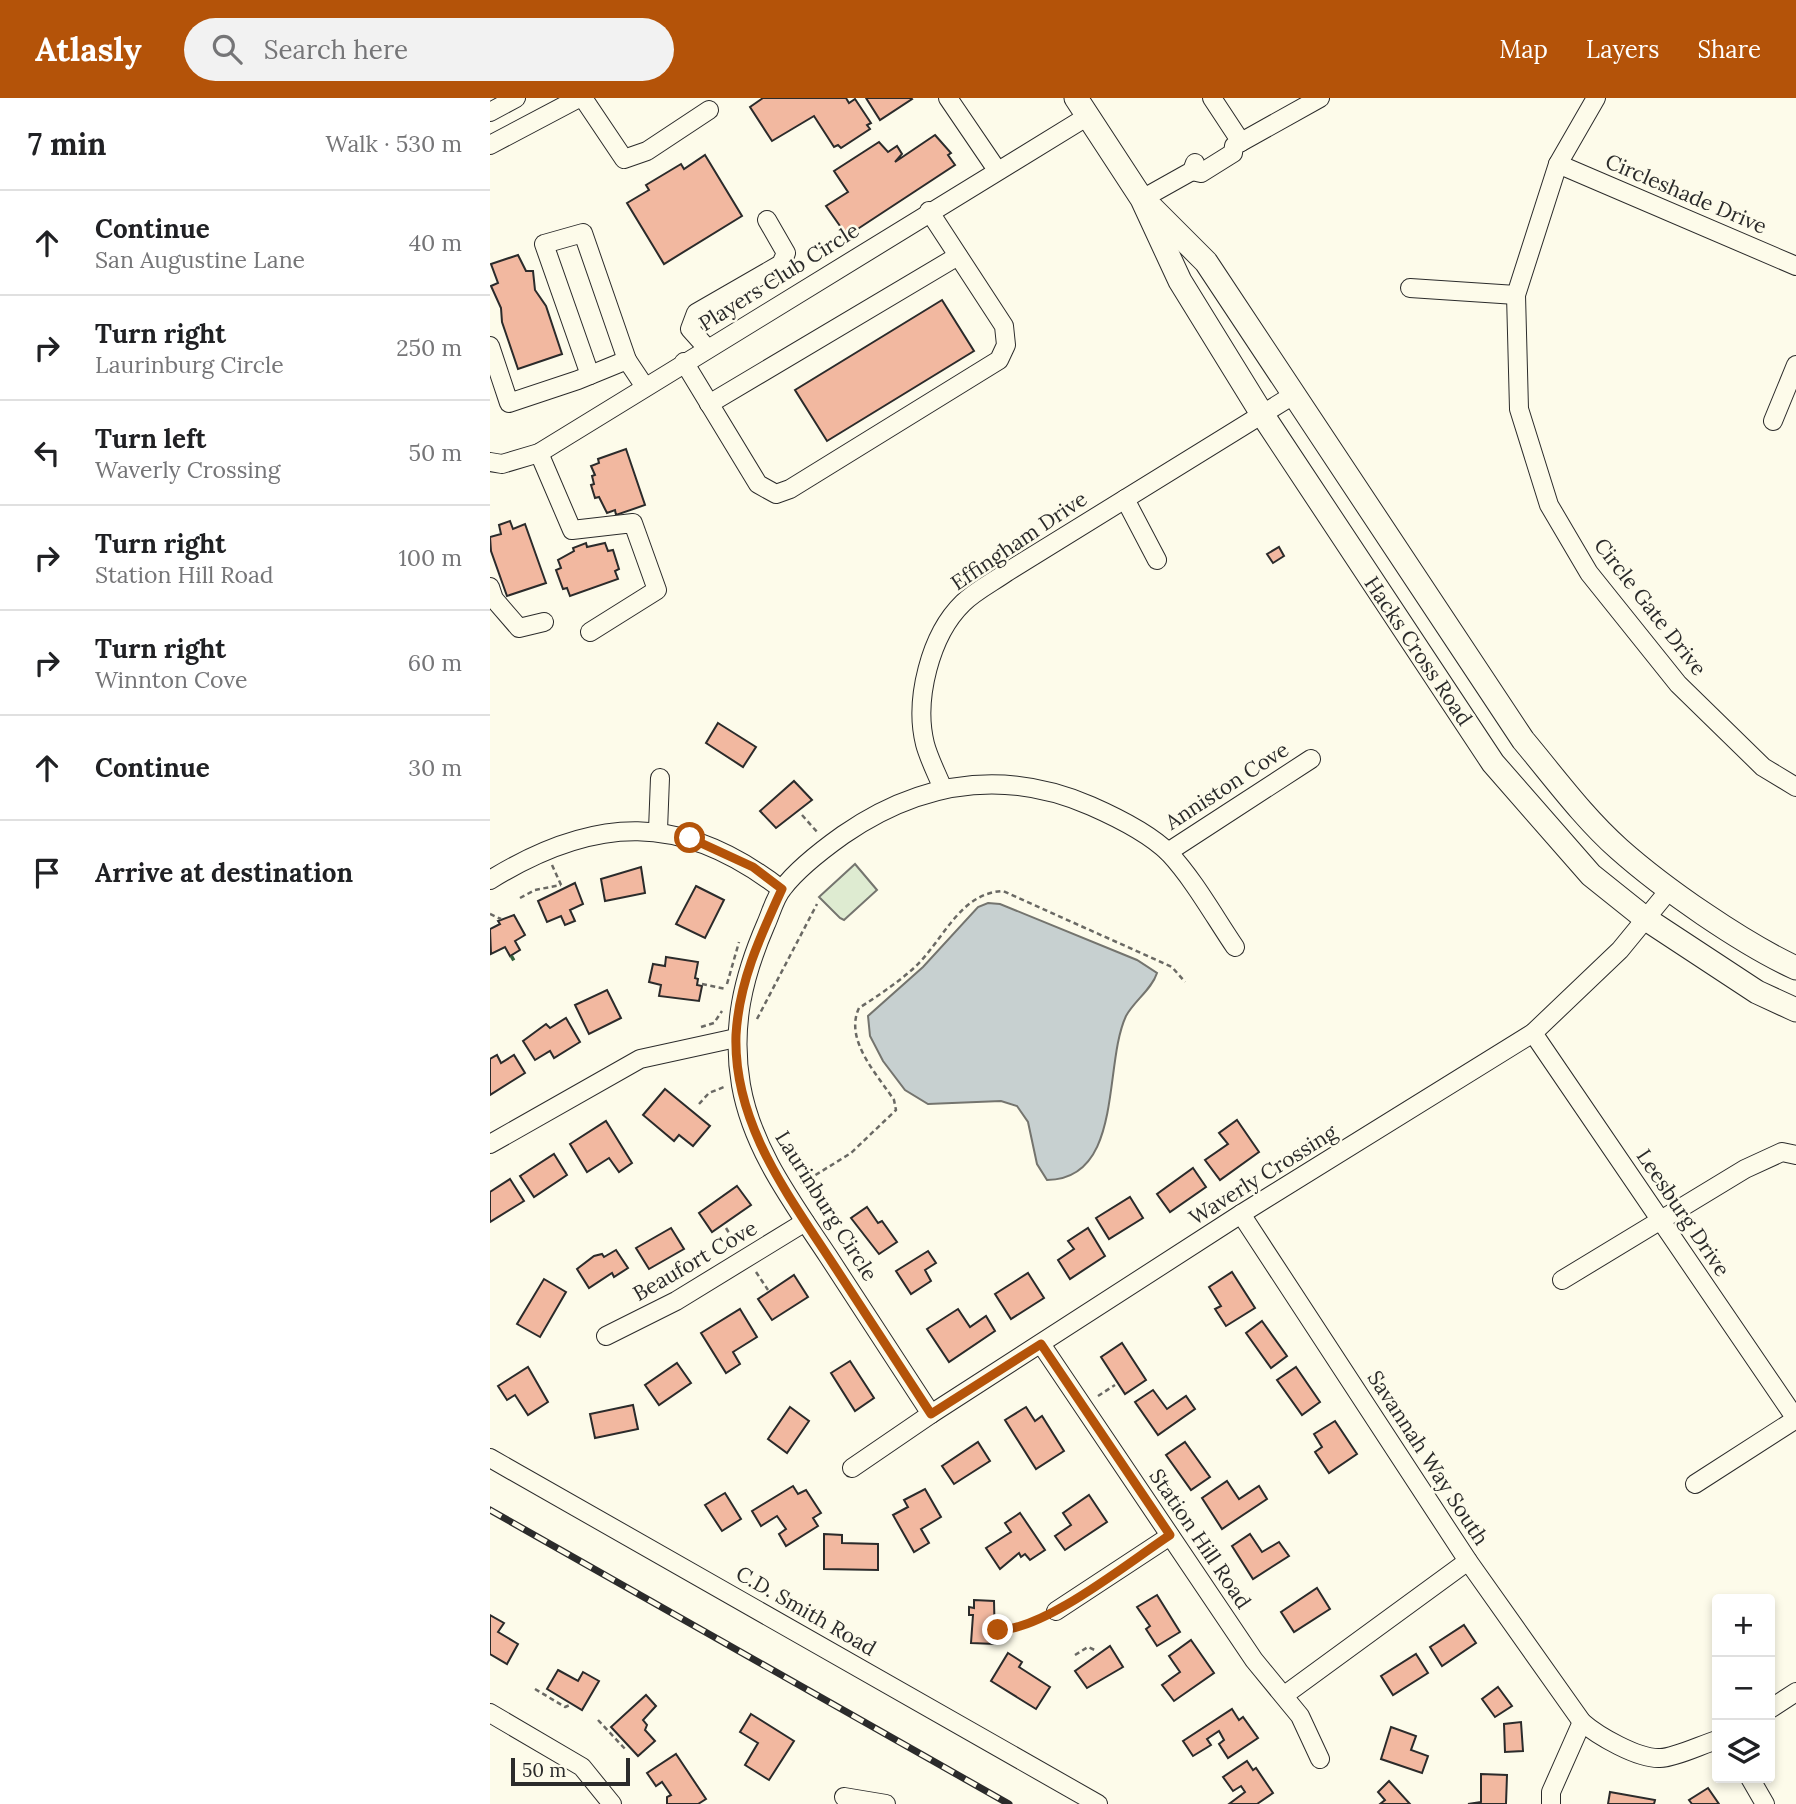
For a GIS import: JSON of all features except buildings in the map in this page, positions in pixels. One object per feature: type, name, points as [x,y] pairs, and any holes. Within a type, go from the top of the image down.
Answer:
[{"type":"main road","name":"Hacks Cross Road","points":[[1082,107],[1142,199],[1180,281],[1262,414],[1493,763],[1591,875],[1646,919],[1757,992],[1796,1010]]},
{"type":"main road","name":"Hacks Cross Road","points":[[1142,199],[1206,262],[1524,740],[1618,848],[1670,889],[1775,958],[1796,968]]},
{"type":"street","points":[[490,112],[516,98]]},
{"type":"street","points":[[490,145],[581,98],[624,159],[647,151],[709,110]]},
{"type":"street","points":[[948,98],[997,170]]},
{"type":"street","points":[[1212,98],[1238,144]]},
{"type":"street","points":[[1142,199],[1192,171],[1194,164],[1226,143],[1238,144],[1300,103],[1320,98]]},
{"type":"street","name":"Circle Gate Drive","points":[[1596,98],[1558,164],[1516,295],[1520,409],[1549,505],[1589,573],[1678,684],[1763,767],[1796,787]]},
{"type":"street","name":"Players Club Circle","points":[[490,461],[502,464],[539,453],[997,170],[1082,107]]},
{"type":"street","name":"Circleshade Drive","points":[[1558,164],[1796,266]]},
{"type":"street","points":[[684,362],[758,484],[776,494],[790,489],[999,360],[1006,345],[1004,326],[929,211]]},
{"type":"street","points":[[707,348],[690,329],[696,313],[780,264],[786,253],[767,220]]},
{"type":"street","points":[[590,375],[544,244],[583,233],[627,359],[645,387]]},
{"type":"street","points":[[709,404],[958,256]]},
{"type":"street","points":[[1410,288],[1516,295]]},
{"type":"street","points":[[490,346],[509,403],[627,359]]},
{"type":"street","points":[[1773,421],[1796,365]]},
{"type":"street","name":"Effingham Drive","points":[[943,789],[925,743],[921,706],[931,660],[942,632],[962,603],[1007,572],[1295,394]]},
{"type":"street","points":[[539,453],[572,530],[633,523],[657,590],[590,632]]},
{"type":"street","points":[[1125,499],[1157,560]]},
{"type":"street","points":[[490,587],[494,599],[519,628],[544,621]]},
{"type":"street","name":"Anniston Cove","points":[[1168,852],[1311,759]]},
{"type":"street","points":[[658,830],[660,778]]},
{"type":"street","name":"Laurinburg Circle","points":[[931,1414],[805,1222],[760,1146],[740,1082],[734,990],[782,889],[829,845],[873,815],[906,800],[943,789],[1005,783],[1046,791],[1102,811],[1168,852],[1235,947]]},
{"type":"street","points":[[490,880],[555,845],[623,831],[658,830],[706,844],[753,867],[782,889]]},
{"type":"street","name":"Waverly Crossing","points":[[852,1468],[1241,1214],[1533,1033],[1620,950],[1670,889]]},
{"type":"street","name":"Leesburg Drive","points":[[1533,1033],[1796,1419]]},
{"type":"street","points":[[490,1144],[640,1059],[736,1038]]},
{"type":"street","points":[[1562,1280],[1745,1169],[1782,1152],[1796,1155]]},
{"type":"street","name":"Savannah Way South","points":[[1241,1214],[1468,1561],[1582,1722],[1596,1735],[1619,1746],[1660,1758],[1712,1742]]},
{"type":"street","name":"Beaufort Cove","points":[[606,1336],[676,1301],[805,1222]]},
{"type":"street","name":"Station Hill Road","points":[[1041,1344],[1254,1660],[1286,1694],[1300,1716],[1320,1759]]},
{"type":"street","points":[[1695,1484],[1796,1419]]},
{"type":"street","name":"C.D. Smith Road","points":[[490,1458],[1098,1804]]},
{"type":"street","points":[[1056,1611],[1170,1535]]},
{"type":"street","points":[[1286,1694],[1468,1561]]},
{"type":"street","points":[[1775,1706],[1796,1692]]},
{"type":"street","points":[[490,1713],[582,1767],[612,1804]]},
{"type":"street","points":[[1551,1804],[1551,1792],[1582,1722]]},
{"type":"street","points":[[1753,1783],[1765,1804]]},
{"type":"street","points":[[844,1797],[886,1804]]},
{"type":"path","points":[[802,815],[829,845]]},
{"type":"path","points":[[520,898],[535,890],[562,886],[551,862]]},
{"type":"path","points":[[801,1184],[851,1153],[896,1110],[894,1100],[857,1040],[856,1015],[859,1008],[915,967],[962,909],[986,892],[1003,891],[1172,967],[1185,982]]},
{"type":"path","points":[[754,1025],[817,904]]},
{"type":"path","points":[[490,914],[500,919]]},
{"type":"path","points":[[700,1027],[713,1023],[720,1016],[734,990],[739,942]]},
{"type":"path","points":[[702,984],[734,990]]},
{"type":"path","points":[[699,1104],[717,1089],[740,1082]]},
{"type":"path","points":[[795,1175],[805,1191]]},
{"type":"path","points":[[746,1258],[768,1290]]},
{"type":"path","points":[[1084,1405],[1115,1385]]},
{"type":"path","points":[[998,1630],[1010,1629],[1056,1611]]},
{"type":"path","points":[[1075,1655],[1088,1647],[1097,1651]]},
{"type":"path","points":[[535,1689],[565,1707],[570,1705]]},
{"type":"path","points":[[598,1720],[627,1751]]},
{"type":"green space","points":[[855,864],[877,890],[844,920],[819,897]]},
{"type":"shaded area","points":[[988,903],[1000,904],[1137,960],[1157,973],[1126,1016],[1119,1037],[1107,1116],[1100,1141],[1089,1161],[1072,1175],[1047,1180],[1037,1164],[1028,1122],[1017,1106],[1001,1101],[928,1104],[905,1090],[883,1061],[870,1036],[868,1016],[923,967],[978,907]]},
{"type":"railway","points":[[490,1510],[1009,1804]]},
{"type":"hedge","points":[[511,959],[518,955]]},
{"type":"route","points":[[690,838],[753,867],[782,889],[748,965],[741,992],[736,1038],[744,1100],[753,1131],[767,1160],[931,1414],[1041,1344],[1170,1535],[1056,1611],[1010,1629],[998,1630]]}]
